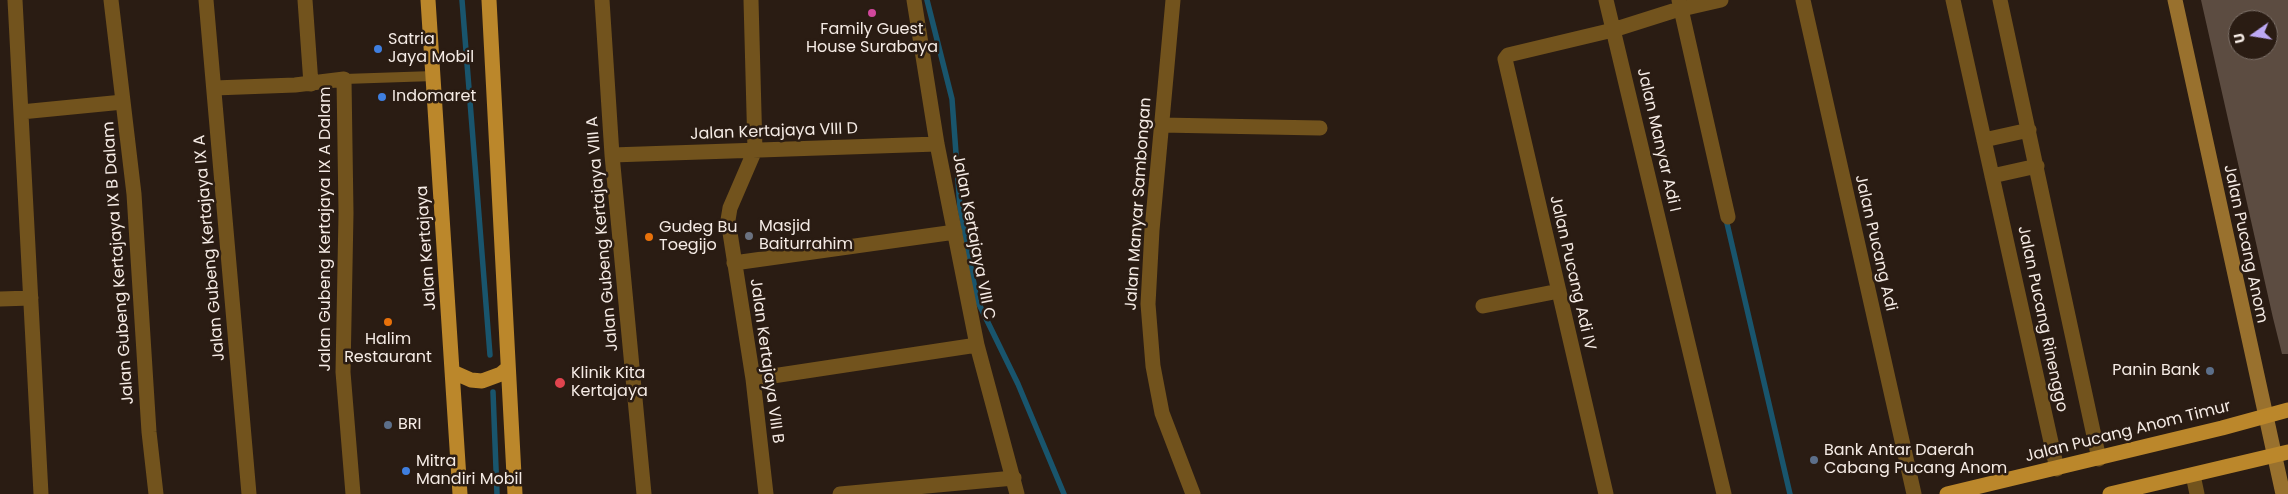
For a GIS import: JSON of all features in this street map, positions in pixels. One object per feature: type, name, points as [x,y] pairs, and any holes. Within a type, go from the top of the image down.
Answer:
[{"type":"main road","name":"Jalan Kertajaya","points":[[428,0],[460,494]]},
{"type":"main road","points":[[489,0],[515,494]]},
{"type":"main road","points":[[453,372],[472,380],[482,381],[501,374],[508,368]]},
{"type":"main road","name":"Jalan Pucang Anom Timur","points":[[1947,494],[2057,469],[2288,410]]},
{"type":"main road","points":[[2110,494],[2281,453]]},
{"type":"street","points":[[15,0],[41,494]]},
{"type":"street","name":"Jalan Gubeng Kertajaya IX B Dalam","points":[[111,0],[134,194],[149,432],[156,494]]},
{"type":"street","name":"Jalan Gubeng Kertajaya IX A","points":[[206,0],[250,494]]},
{"type":"street","name":"Jalan Gubeng Kertajaya IX A Dalam","points":[[305,0],[311,84],[344,79],[346,213],[344,372],[353,494]]},
{"type":"street","name":"Jalan Gubeng Kertajaya VIII A","points":[[602,0],[612,155],[644,494]]},
{"type":"street","name":"Jalan Kertajaya VIII B","points":[[752,0],[755,150],[728,214],[753,379],[766,494]]},
{"type":"street","name":"Jalan Kertajaya VIII C","points":[[914,0],[937,144],[978,345],[1017,494]]},
{"type":"street","name":"Jalan Manyar Sambongan","points":[[1173,0],[1161,125],[1148,304],[1153,366],[1162,413],[1193,494]]},
{"type":"street","name":"Jalan Manyar Adi I","points":[[1606,0],[1724,494]]},
{"type":"street","points":[[1613,30],[1678,8],[1721,0]]},
{"type":"street","name":"Jalan Pucang Adi","points":[[1803,0],[1914,494]]},
{"type":"street","name":"Jalan Pucang Rinenggo","points":[[1953,0],[2057,469]]},
{"type":"street","name":"Jalan Pucang Rinenggo","points":[[2000,0],[2030,130],[2099,458]]},
{"type":"street","name":"Jalan Pucang Anom","points":[[2175,0],[2264,415],[2281,453],[2283,494]]},
{"type":"street","points":[[1678,8],[1728,217]]},
{"type":"street","name":"Jalan Pucang Adi IV","points":[[1606,494],[1505,59],[1508,56],[1613,30]]},
{"type":"street","points":[[214,88],[311,84]]},
{"type":"street","points":[[21,112],[123,102]]},
{"type":"street","points":[[1161,125],[1320,128]]},
{"type":"street","points":[[1984,140],[2030,130]]},
{"type":"street","name":"Jalan Kertajaya VIII D","points":[[612,155],[937,144]]},
{"type":"street","points":[[1992,176],[2037,166]]},
{"type":"street","points":[[734,262],[955,232]]},
{"type":"street","points":[[1483,306],[1559,292]]},
{"type":"street","points":[[0,299],[31,298]]},
{"type":"street","points":[[753,379],[978,345]]},
{"type":"street","points":[[2193,475],[2197,494]]},
{"type":"street","points":[[840,494],[857,494],[1014,478]]},
{"type":"lane","points":[[344,79],[434,76]]},
{"type":"building","points":[[2201,0],[2288,0],[2288,354],[2282,354]]},
{"type":"waterway","points":[[462,0],[490,355]]},
{"type":"waterway","points":[[927,0],[952,99],[960,208],[977,300],[1018,384],[1064,494]]},
{"type":"waterway","points":[[1726,219],[1790,494]]},
{"type":"waterway","points":[[493,392],[497,494]]},
{"type":"place","name":"Family Guest House Surabaya","points":[[872,13]]},
{"type":"place","name":"Satria Jaya Mobil","points":[[378,49]]},
{"type":"place","name":"Indomaret","points":[[382,97]]},
{"type":"place","name":"Masjid Baiturrahim","points":[[749,236]]},
{"type":"place","name":"Gudeg Bu Toegijo","points":[[649,237]]},
{"type":"place","name":"Halim Restaurant","points":[[388,322]]},
{"type":"place","name":"Panin Bank","points":[[2210,371]]},
{"type":"place","name":"Klinik Kita Kertajaya","points":[[560,383]]},
{"type":"place","name":"BRI","points":[[388,425]]},
{"type":"place","name":"Bank Antar Daerah Cabang Pucang Anom","points":[[1814,460]]},
{"type":"place","name":"Mitra Mandiri Mobil","points":[[406,471]]}]
